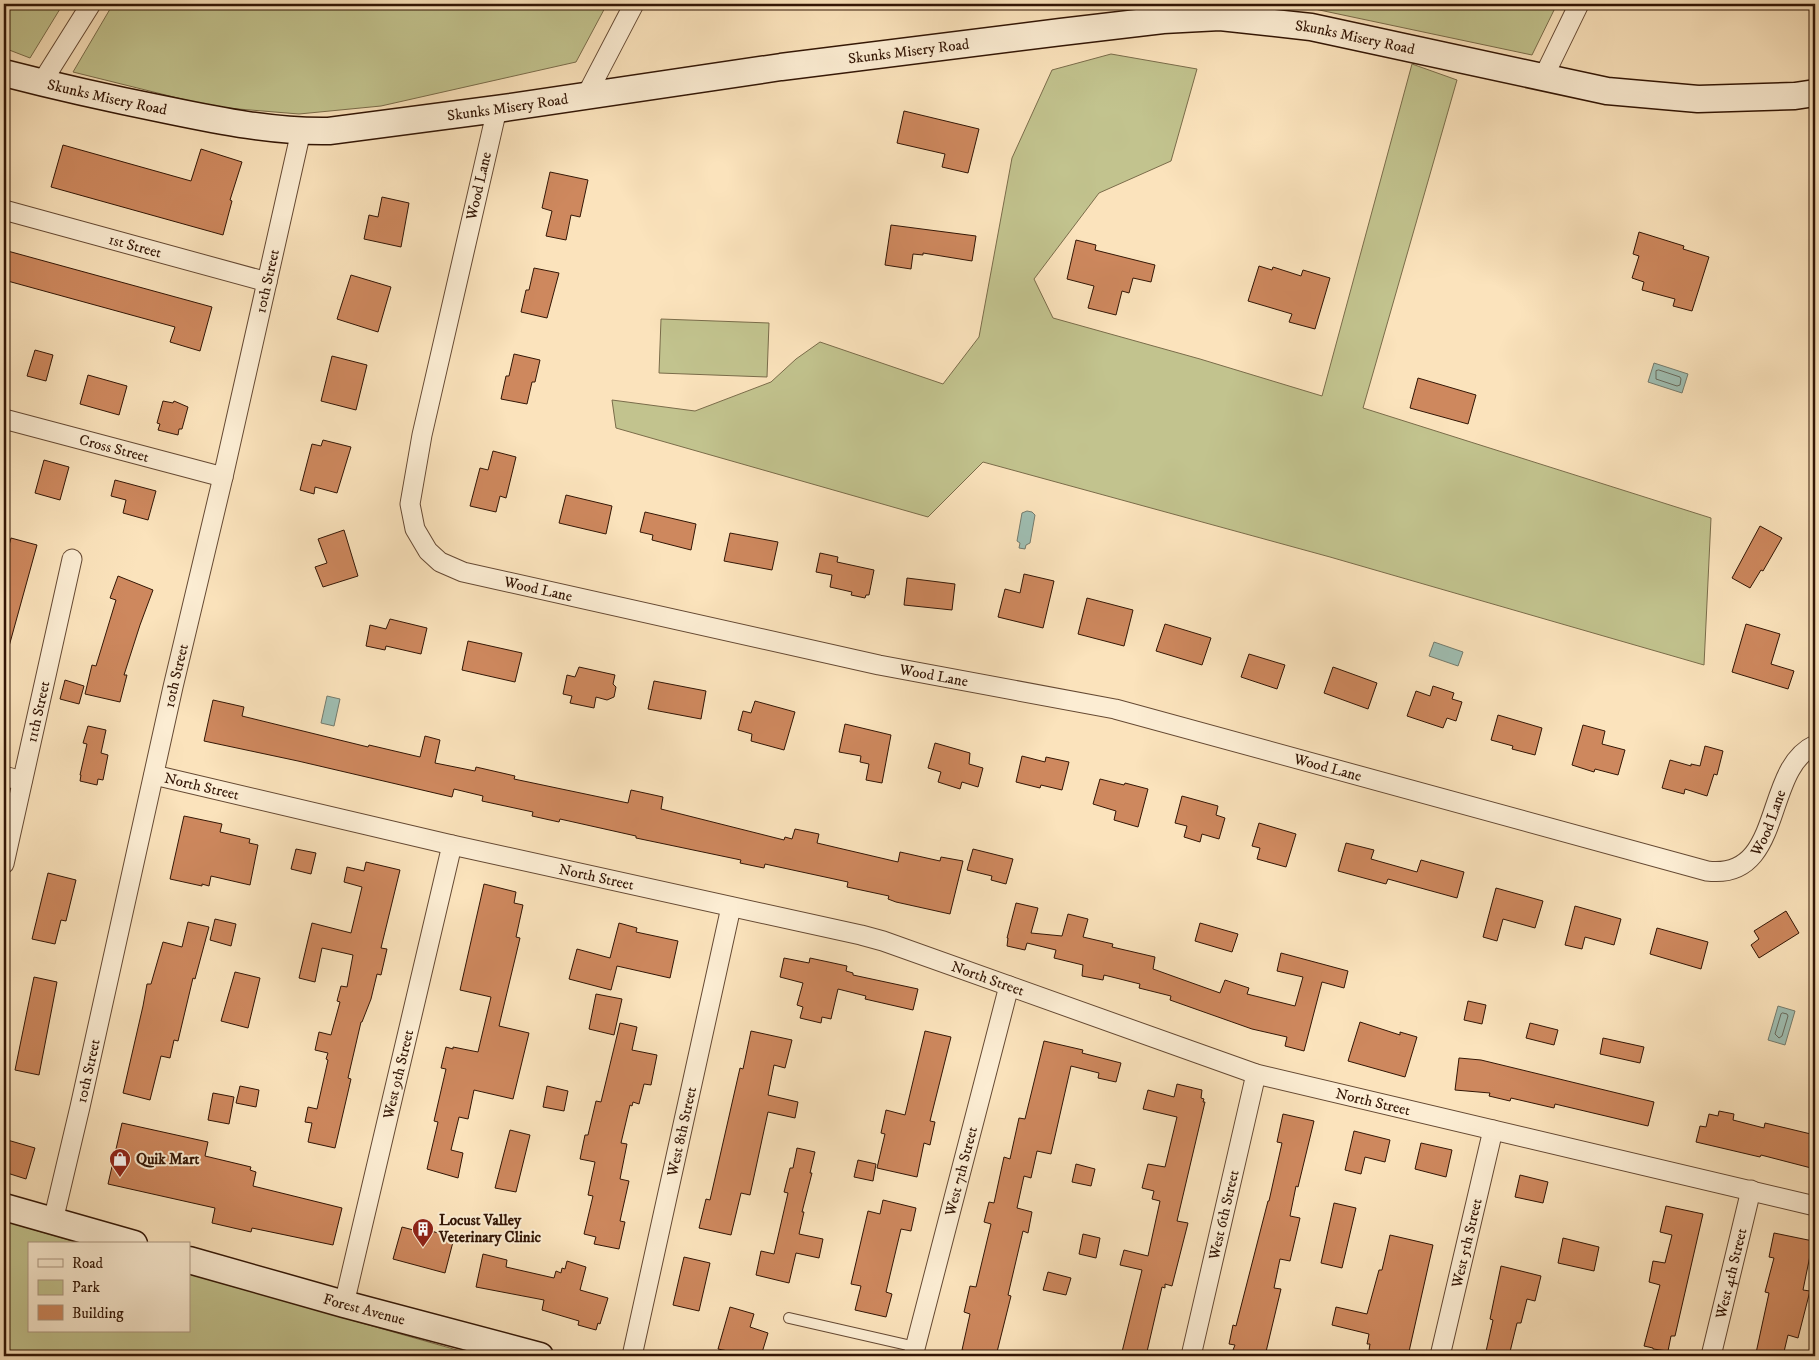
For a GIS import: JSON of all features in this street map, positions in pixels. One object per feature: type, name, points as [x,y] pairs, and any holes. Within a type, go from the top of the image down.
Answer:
[{"type":"main road","name":"Skunks Misery Road","points":[[4,73],[84,93],[212,119],[301,131],[329,131],[497,109],[781,67],[1163,20],[1220,17],[1311,27],[1607,90],[1698,99],[1795,96],[1815,93]]},
{"type":"main road","points":[[4,1207],[127,1242]]},
{"type":"main road","name":"Forest Avenue","points":[[190,1260],[344,1304],[540,1356]]},
{"type":"street","points":[[42,82],[90,4]]},
{"type":"street","points":[[586,96],[634,4]]},
{"type":"street","points":[[1544,76],[1579,4]]},
{"type":"street","name":"Wood Lane","points":[[497,109],[422,435],[410,504],[415,529],[428,551],[440,562],[463,572],[869,662],[1115,709],[1719,873],[1742,865],[1760,846],[1788,771],[1806,749],[1815,745]]},
{"type":"street","name":"10th Street","points":[[53,1221],[301,131]]},
{"type":"street","name":"1st Street","points":[[4,210],[267,282]]},
{"type":"street","name":"Cross Street","points":[[4,419],[223,477]]},
{"type":"street","name":"11th Street","points":[[4,864],[72,559]]},
{"type":"street","name":"North Street","points":[[154,775],[452,845],[861,935],[1256,1074],[1815,1206]]},
{"type":"street","points":[[4,776],[22,781]]},
{"type":"street","name":"West 9th Street","points":[[344,1304],[452,845]]},
{"type":"street","name":"West 8th Street","points":[[632,1356],[731,907]]},
{"type":"street","name":"West 7th Street","points":[[914,1352],[1009,986]]},
{"type":"street","name":"West 6th Street","points":[[1191,1356],[1256,1074]]},
{"type":"street","name":"West 5th Street","points":[[1440,1356],[1493,1130]]},
{"type":"street","name":"West 4th Street","points":[[1711,1356],[1751,1190]]},
{"type":"lane","points":[[790,1318],[914,1352]]},
{"type":"green space","points":[[4,4],[63,4],[30,58],[4,48]]},
{"type":"green space","points":[[113,4],[607,4],[576,62],[381,106],[299,114],[214,107],[73,72]]},
{"type":"green space","points":[[1291,4],[1557,4],[1532,55]]},
{"type":"green space","points":[[1111,54],[1197,69],[1171,161],[1099,193],[1034,279],[1053,318],[1200,359],[1322,396],[1412,64],[1457,80],[1363,408],[1711,518],[1704,665],[1330,557],[983,462],[928,517],[616,428],[612,400],[695,411],[771,382],[796,359],[820,342],[943,384],[979,337],[1012,158],[1052,70]]},
{"type":"green space","points":[[661,319],[769,323],[767,377],[659,373]]},
{"type":"green space","points":[[4,1221],[76,1242],[28,1242],[28,1332],[190,1332],[190,1274],[478,1356],[4,1356]]},
{"type":"water","points":[[1654,363],[1688,374],[1682,393],[1648,382]]},
{"type":"water","points":[[1027,511],[1035,515],[1030,543],[1026,545],[1025,549],[1019,548],[1020,543],[1017,541],[1022,513]]},
{"type":"water","points":[[1434,642],[1463,652],[1458,666],[1429,656]]},
{"type":"water","points":[[327,696],[340,699],[334,726],[321,723]]},
{"type":"water","points":[[1778,1006],[1795,1011],[1785,1045],[1768,1040]]},
{"type":"building","points":[[904,111],[979,129],[968,173],[942,167],[945,154],[897,143]]},
{"type":"building","points":[[63,145],[191,181],[201,149],[242,162],[230,200],[232,201],[223,235],[51,187]]},
{"type":"building","points":[[550,172],[588,180],[580,217],[571,215],[566,240],[546,236],[552,211],[542,208]]},
{"type":"building","points":[[382,197],[409,203],[401,247],[364,239],[369,215],[378,217]]},
{"type":"building","points":[[891,225],[976,236],[972,261],[923,253],[923,255],[913,254],[911,269],[885,265]]},
{"type":"building","points":[[1639,232],[1684,246],[1683,249],[1709,257],[1692,311],[1673,306],[1675,299],[1642,290],[1644,282],[1632,278],[1639,256],[1633,254]]},
{"type":"building","points":[[1076,240],[1096,245],[1095,250],[1155,265],[1151,282],[1133,278],[1129,293],[1122,291],[1116,315],[1088,308],[1094,286],[1067,279]]},
{"type":"building","points":[[4,250],[212,307],[200,351],[170,342],[175,327],[4,280]]},
{"type":"building","points":[[1259,266],[1272,270],[1273,267],[1301,276],[1303,270],[1330,278],[1315,329],[1289,322],[1292,314],[1248,301]]},
{"type":"building","points":[[534,268],[559,273],[547,318],[521,312]]},
{"type":"building","points":[[351,275],[391,287],[378,332],[337,319]]},
{"type":"building","points":[[35,350],[53,355],[46,381],[27,376]]},
{"type":"building","points":[[514,354],[540,360],[527,404],[501,399],[506,376],[509,376]]},
{"type":"building","points":[[332,356],[367,365],[356,410],[321,401]]},
{"type":"building","points":[[88,375],[127,386],[119,415],[80,404]]},
{"type":"building","points":[[1418,378],[1476,395],[1468,424],[1410,408]]},
{"type":"building","points":[[163,401],[173,403],[174,401],[188,407],[182,429],[179,429],[178,435],[158,430],[160,424],[157,423]]},
{"type":"building","points":[[323,440],[351,447],[337,493],[315,487],[314,494],[300,490],[312,444],[321,446]]},
{"type":"building","points":[[493,451],[516,457],[506,498],[500,496],[496,512],[470,506],[480,468],[488,470]]},
{"type":"building","points":[[44,460],[69,467],[60,500],[35,493]]},
{"type":"building","points":[[115,480],[156,491],[148,520],[123,513],[126,500],[111,496]]},
{"type":"building","points":[[566,495],[612,506],[606,534],[559,523]]},
{"type":"building","points":[[645,512],[696,524],[691,550],[652,540],[653,535],[640,532]]},
{"type":"building","points":[[1760,526],[1782,538],[1763,571],[1761,570],[1750,588],[1732,578]]},
{"type":"building","points":[[344,530],[358,576],[323,587],[315,567],[327,563],[318,539]]},
{"type":"building","points":[[730,533],[778,542],[772,570],[724,561]]},
{"type":"building","points":[[11,538],[37,545],[8,650],[4,649],[4,564]]},
{"type":"building","points":[[820,553],[838,557],[837,562],[874,570],[869,595],[866,595],[865,598],[851,595],[852,592],[830,587],[832,575],[816,572]]},
{"type":"building","points":[[1024,574],[1054,581],[1043,628],[998,617],[1005,589],[1020,593]]},
{"type":"building","points":[[118,576],[153,590],[124,675],[127,675],[120,702],[85,694],[92,665],[96,666],[116,600],[110,598]]},
{"type":"building","points":[[907,578],[955,584],[952,610],[904,605]]},
{"type":"building","points":[[1087,598],[1133,610],[1124,646],[1078,634]]},
{"type":"building","points":[[390,619],[427,628],[421,654],[386,646],[385,650],[366,646],[370,625],[386,629]]},
{"type":"building","points":[[1165,624],[1211,638],[1202,665],[1156,651]]},
{"type":"building","points":[[1746,624],[1780,634],[1771,664],[1794,671],[1788,689],[1732,672]]},
{"type":"building","points":[[468,641],[522,653],[515,682],[462,670]]},
{"type":"building","points":[[1249,654],[1285,665],[1277,689],[1241,677]]},
{"type":"building","points":[[579,667],[615,675],[613,684],[616,687],[614,697],[607,700],[596,697],[594,708],[570,703],[572,696],[563,694],[567,675],[575,677]]},
{"type":"building","points":[[1333,667],[1377,683],[1368,709],[1324,693]]},
{"type":"building","points":[[65,680],[84,686],[79,704],[60,699]]},
{"type":"building","points":[[654,681],[706,691],[701,719],[648,709]]},
{"type":"building","points":[[1433,686],[1454,693],[1452,699],[1462,702],[1456,721],[1447,718],[1443,728],[1407,716],[1416,691],[1430,696]]},
{"type":"building","points":[[213,700],[244,707],[242,716],[368,747],[369,745],[420,757],[425,736],[440,740],[435,763],[475,771],[476,767],[515,776],[514,779],[628,803],[631,790],[663,797],[661,809],[784,840],[785,837],[792,839],[795,829],[819,834],[817,843],[898,862],[900,852],[940,861],[941,857],[963,861],[950,914],[896,902],[888,899],[889,896],[847,887],[848,882],[765,864],[764,868],[740,863],[741,860],[636,838],[636,836],[560,819],[559,822],[532,816],[533,812],[482,801],[483,796],[454,789],[452,797],[204,741]]},
{"type":"building","points":[[755,701],[795,712],[784,750],[751,741],[752,734],[738,730],[743,711],[751,713]]},
{"type":"building","points":[[1498,715],[1542,728],[1535,755],[1512,749],[1513,746],[1491,740]]},
{"type":"building","points":[[845,724],[891,735],[882,783],[866,780],[869,764],[860,762],[861,756],[839,752]]},
{"type":"building","points":[[1583,725],[1605,731],[1602,744],[1625,750],[1618,775],[1595,769],[1594,772],[1572,765]]},
{"type":"building","points":[[88,726],[106,730],[101,753],[108,755],[103,780],[98,779],[97,785],[80,781],[87,744],[83,743]]},
{"type":"building","points":[[935,743],[970,753],[969,764],[983,768],[978,787],[962,782],[960,789],[938,782],[941,772],[928,768]]},
{"type":"building","points":[[1705,746],[1723,751],[1717,775],[1714,774],[1707,796],[1685,789],[1684,794],[1662,788],[1670,760],[1691,766],[1691,764],[1700,766]]},
{"type":"building","points":[[1022,756],[1045,762],[1046,757],[1069,762],[1062,790],[1041,785],[1040,788],[1016,782]]},
{"type":"building","points":[[1100,779],[1148,789],[1138,827],[1114,820],[1116,811],[1093,804]]},
{"type":"building","points":[[1182,796],[1218,806],[1216,815],[1225,818],[1219,839],[1202,834],[1200,842],[1184,837],[1187,826],[1175,823]]},
{"type":"building","points":[[184,816],[222,824],[220,832],[250,839],[249,843],[258,845],[250,885],[211,876],[209,886],[170,879]]},
{"type":"building","points":[[1259,823],[1296,834],[1286,867],[1257,859],[1260,848],[1252,846]]},
{"type":"building","points":[[1346,843],[1374,850],[1371,859],[1417,872],[1421,860],[1464,872],[1457,898],[1388,879],[1386,884],[1338,871]]},
{"type":"building","points":[[296,849],[316,853],[311,874],[291,869]]},
{"type":"building","points":[[973,849],[1013,859],[1006,884],[991,880],[992,876],[967,870]]},
{"type":"building","points":[[366,862],[400,870],[381,948],[387,949],[381,975],[377,974],[371,999],[361,1022],[348,1078],[351,1079],[335,1148],[308,1142],[312,1123],[305,1122],[308,1107],[317,1109],[328,1060],[326,1059],[328,1053],[315,1050],[319,1032],[331,1035],[340,1002],[337,1001],[341,986],[347,987],[353,955],[322,948],[315,982],[299,978],[312,923],[351,933],[362,887],[344,882],[347,867],[364,871]]},
{"type":"building","points":[[48,873],[76,880],[66,921],[61,920],[55,944],[32,939]]},
{"type":"building","points":[[484,884],[516,892],[514,903],[523,905],[516,937],[520,938],[499,1026],[529,1033],[513,1099],[474,1090],[468,1119],[459,1117],[451,1150],[463,1153],[458,1178],[427,1169],[438,1122],[434,1121],[446,1069],[441,1068],[446,1047],[478,1052],[491,997],[460,990]]},
{"type":"building","points":[[1496,888],[1543,901],[1535,928],[1503,919],[1497,941],[1483,937]]},
{"type":"building","points":[[1016,903],[1038,908],[1031,933],[1062,936],[1068,914],[1088,919],[1083,937],[1113,944],[1112,947],[1155,957],[1153,969],[1220,993],[1225,980],[1249,988],[1247,994],[1295,1006],[1303,977],[1277,971],[1281,953],[1348,971],[1344,988],[1322,982],[1304,1051],[1285,1046],[1287,1037],[1252,1029],[1170,1000],[1171,996],[1139,988],[1140,984],[1104,975],[1103,980],[1082,976],[1083,965],[1054,958],[1056,950],[1027,943],[1025,950],[1007,946],[1007,938]]},
{"type":"building","points":[[1575,906],[1621,919],[1614,945],[1585,937],[1582,949],[1565,945]]},
{"type":"building","points":[[1786,911],[1799,933],[1759,958],[1751,945],[1759,939],[1754,931]]},
{"type":"building","points":[[215,919],[236,924],[231,946],[210,940]]},
{"type":"building","points":[[188,922],[209,927],[195,979],[193,978],[178,1041],[174,1040],[170,1058],[161,1056],[150,1100],[123,1093],[147,984],[151,984],[163,942],[182,947]]},
{"type":"building","points":[[619,923],[637,928],[636,932],[678,941],[670,978],[617,966],[611,990],[569,979],[577,949],[610,958]]},
{"type":"building","points":[[1200,923],[1238,934],[1232,952],[1195,941]]},
{"type":"building","points":[[1657,928],[1708,942],[1701,969],[1650,954]]},
{"type":"building","points":[[784,958],[809,963],[810,958],[847,966],[846,971],[853,973],[853,975],[918,989],[913,1010],[865,999],[866,996],[838,989],[831,1019],[822,1017],[821,1023],[800,1018],[803,1007],[797,1005],[803,983],[780,977]]},
{"type":"building","points":[[235,972],[260,978],[248,1028],[221,1021]]},
{"type":"building","points":[[34,977],[57,982],[39,1075],[15,1070]]},
{"type":"building","points":[[596,994],[622,999],[614,1035],[589,1029]]},
{"type":"building","points":[[1468,1001],[1486,1005],[1482,1024],[1464,1020]]},
{"type":"building","points":[[1360,1022],[1400,1035],[1400,1032],[1417,1037],[1405,1077],[1348,1061]]},
{"type":"building","points":[[620,1023],[637,1027],[632,1050],[657,1055],[651,1085],[644,1084],[639,1104],[633,1102],[632,1106],[630,1105],[621,1143],[627,1144],[620,1179],[629,1181],[620,1221],[625,1222],[619,1249],[594,1244],[596,1237],[584,1234],[593,1196],[588,1195],[595,1162],[580,1159],[585,1135],[588,1135],[596,1101],[601,1102]]},
{"type":"building","points":[[1530,1023],[1558,1030],[1554,1045],[1526,1038]]},
{"type":"building","points":[[751,1031],[792,1040],[785,1068],[774,1065],[768,1095],[798,1102],[795,1118],[768,1112],[750,1195],[741,1193],[731,1235],[699,1228],[706,1199],[710,1200],[740,1068],[743,1069]]},
{"type":"building","points":[[925,1031],[951,1037],[930,1121],[935,1122],[930,1145],[924,1143],[917,1177],[877,1168],[885,1134],[881,1133],[886,1110],[905,1115]]},
{"type":"building","points":[[1603,1038],[1644,1047],[1640,1063],[1600,1054]]},
{"type":"building","points":[[1044,1041],[1083,1050],[1082,1053],[1121,1063],[1116,1082],[1098,1078],[1099,1073],[1071,1066],[1051,1154],[1037,1151],[1031,1178],[1024,1176],[1017,1208],[1032,1212],[1028,1233],[1023,1231],[1008,1295],[1011,1296],[996,1356],[962,1350],[970,1314],[964,1312],[970,1286],[976,1287],[991,1224],[984,1222],[989,1202],[994,1203],[1004,1157],[1010,1159],[1019,1118],[1025,1119]]},
{"type":"building","points":[[1459,1058],[1481,1060],[1654,1102],[1648,1126],[1555,1104],[1554,1108],[1511,1098],[1510,1101],[1489,1096],[1490,1093],[1455,1090]]},
{"type":"building","points":[[1177,1084],[1202,1090],[1201,1098],[1205,1102],[1177,1221],[1188,1223],[1172,1286],[1165,1284],[1165,1288],[1162,1287],[1146,1356],[1121,1356],[1142,1270],[1120,1265],[1124,1250],[1148,1256],[1160,1201],[1152,1199],[1154,1191],[1142,1188],[1148,1164],[1165,1167],[1177,1117],[1143,1109],[1148,1090],[1174,1097]]},
{"type":"building","points":[[240,1086],[259,1090],[256,1107],[236,1103]]},
{"type":"building","points":[[547,1086],[568,1091],[564,1111],[543,1107]]},
{"type":"building","points":[[213,1093],[234,1097],[229,1124],[208,1120]]},
{"type":"building","points":[[1719,1111],[1734,1114],[1733,1120],[1764,1128],[1765,1123],[1815,1135],[1815,1169],[1761,1155],[1760,1157],[1696,1142],[1700,1126],[1706,1127],[1709,1114],[1718,1116]]},
{"type":"building","points":[[1283,1114],[1314,1121],[1298,1187],[1296,1186],[1290,1216],[1300,1218],[1290,1261],[1280,1259],[1274,1288],[1281,1289],[1265,1356],[1260,1356],[1233,1350],[1235,1345],[1229,1344],[1233,1325],[1236,1326],[1269,1201],[1282,1143],[1277,1142]]},
{"type":"building","points":[[122,1123],[208,1142],[205,1156],[251,1167],[250,1170],[256,1172],[253,1186],[342,1208],[333,1245],[252,1228],[251,1232],[212,1223],[215,1208],[108,1184]]},
{"type":"building","points":[[510,1130],[530,1135],[516,1192],[495,1188]]},
{"type":"building","points":[[1354,1131],[1390,1140],[1385,1162],[1365,1157],[1361,1174],[1345,1170]]},
{"type":"building","points":[[4,1139],[35,1148],[26,1179],[4,1172]]},
{"type":"building","points":[[1421,1143],[1452,1150],[1446,1177],[1415,1169]]},
{"type":"building","points":[[797,1148],[815,1152],[799,1234],[823,1239],[819,1258],[796,1253],[789,1283],[756,1275],[761,1251],[774,1254],[788,1193],[784,1192],[790,1168],[793,1168]]},
{"type":"building","points":[[858,1160],[876,1164],[873,1181],[854,1177]]},
{"type":"building","points":[[1076,1164],[1095,1169],[1091,1186],[1072,1182]]},
{"type":"building","points":[[1520,1175],[1548,1182],[1543,1203],[1515,1197]]},
{"type":"building","points":[[883,1200],[916,1208],[911,1231],[901,1229],[886,1292],[892,1294],[886,1317],[855,1310],[861,1286],[851,1284],[868,1211],[880,1214]]},
{"type":"building","points":[[1334,1203],[1356,1208],[1342,1268],[1321,1263]]},
{"type":"building","points":[[1666,1206],[1703,1214],[1675,1336],[1671,1336],[1668,1351],[1644,1346],[1660,1285],[1649,1282],[1653,1261],[1665,1263],[1672,1235],[1660,1232]]},
{"type":"building","name":"Locust Valley Veterinary Clinic","points":[[402,1227],[425,1233],[425,1229],[454,1238],[445,1273],[393,1259]]},
{"type":"building","points":[[1774,1233],[1813,1241],[1803,1290],[1810,1291],[1798,1338],[1788,1335],[1783,1356],[1761,1356],[1761,1354],[1756,1353],[1769,1293],[1765,1292],[1774,1258],[1769,1257]]},
{"type":"building","points":[[1083,1234],[1100,1238],[1096,1258],[1079,1254]]},
{"type":"building","points":[[1390,1235],[1433,1245],[1408,1356],[1398,1356],[1369,1350],[1370,1344],[1367,1344],[1369,1334],[1332,1325],[1336,1307],[1367,1314],[1379,1270],[1382,1270]]},
{"type":"building","points":[[1563,1238],[1599,1247],[1594,1271],[1558,1263]]},
{"type":"building","points":[[483,1254],[507,1260],[506,1267],[554,1278],[556,1271],[561,1273],[562,1268],[565,1269],[567,1261],[586,1267],[580,1290],[608,1298],[600,1324],[598,1323],[596,1330],[578,1325],[579,1321],[542,1310],[544,1300],[476,1287]]},
{"type":"building","points":[[684,1257],[710,1263],[699,1311],[673,1305]]},
{"type":"building","points":[[1501,1266],[1541,1276],[1535,1301],[1527,1299],[1521,1323],[1517,1323],[1509,1356],[1485,1356],[1493,1320],[1490,1319]]},
{"type":"building","points":[[1048,1272],[1071,1278],[1066,1295],[1043,1290]]},
{"type":"building","points":[[730,1307],[754,1314],[750,1327],[768,1333],[761,1356],[727,1356],[728,1351],[718,1349]]},
{"type":"place","name":"Quik Mart","points":[[120,1178]]},
{"type":"place","name":"Locust Valley Veterinary Clinic","points":[[423,1248]]}]
